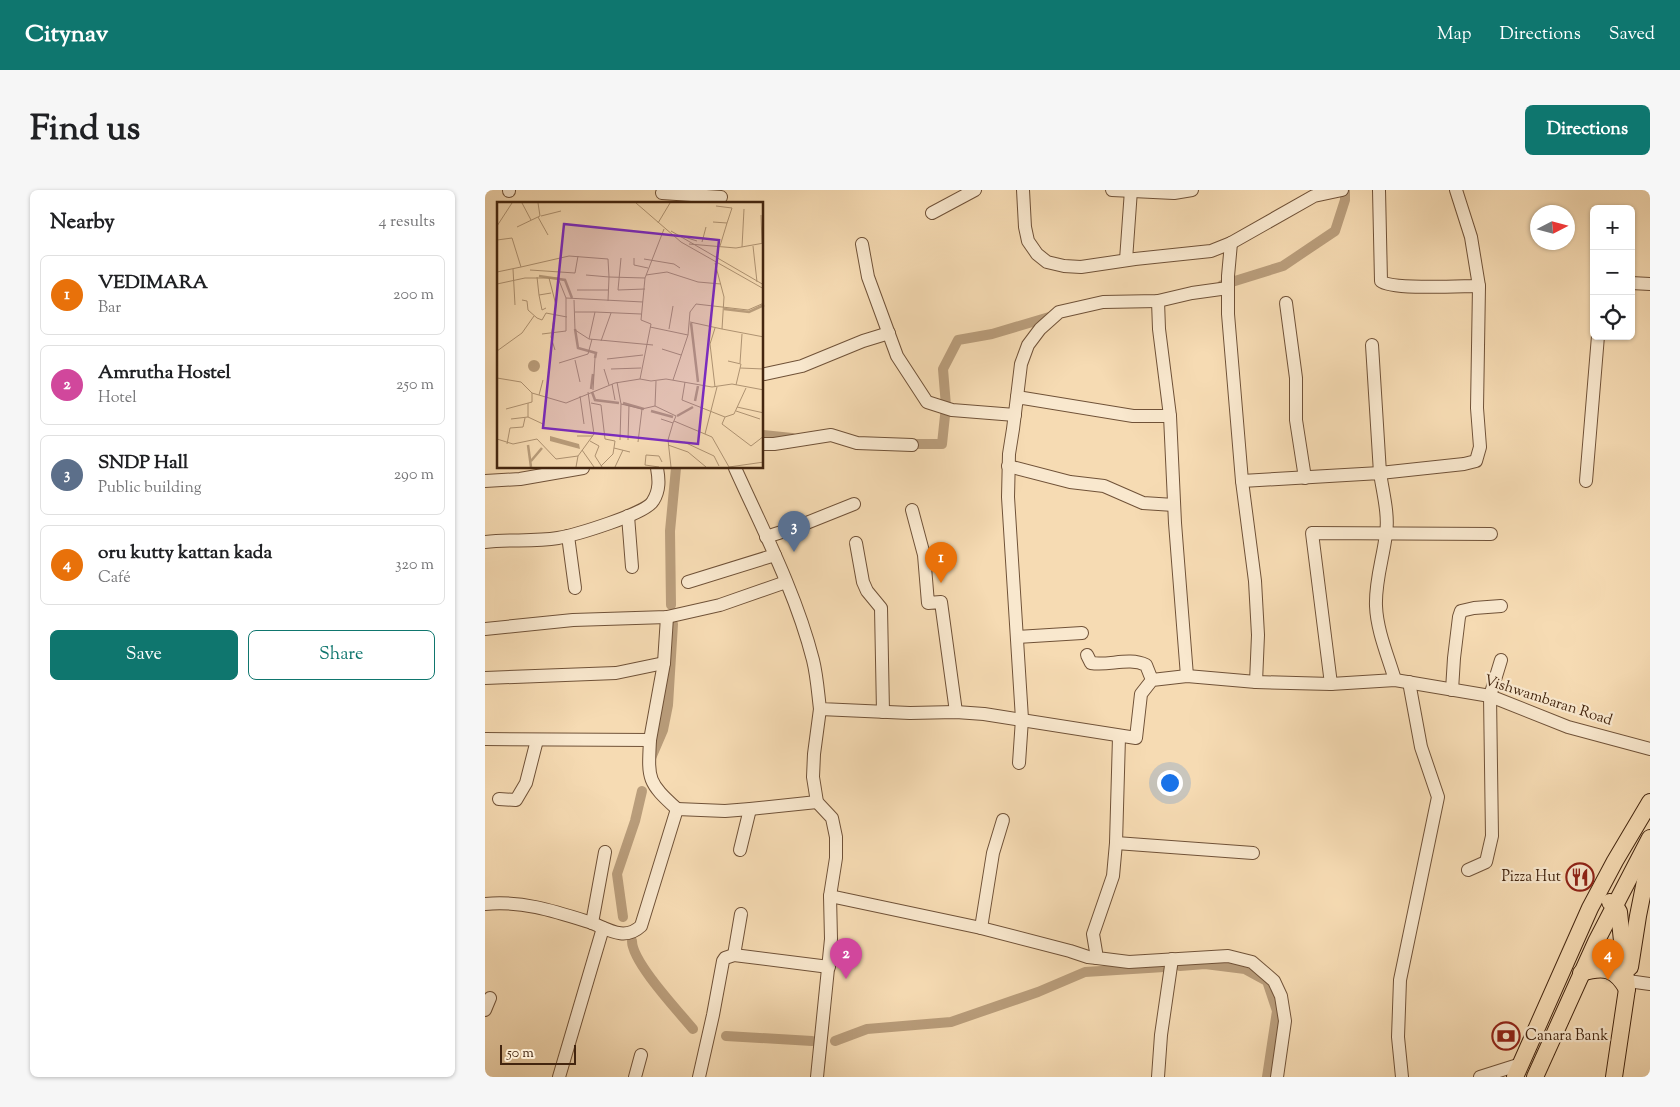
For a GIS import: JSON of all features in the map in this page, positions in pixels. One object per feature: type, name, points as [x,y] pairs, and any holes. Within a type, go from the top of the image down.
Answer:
[{"type":"main road","points":[[1518,1070],[1565,963],[1615,861],[1650,802]]},
{"type":"main road","points":[[1535,1077],[1581,974],[1650,838]]},
{"type":"main road","points":[[1614,1077],[1639,906],[1650,856]]},
{"type":"main road","points":[[1602,888],[1617,900],[1639,906]]},
{"type":"main road","points":[[1617,900],[1627,985]]},
{"type":"main road","points":[[1581,974],[1595,969],[1607,970],[1619,976],[1627,985]]},
{"type":"street","points":[[932,213],[975,190]]},
{"type":"street","points":[[1023,190],[1025,228],[1028,241],[1037,254],[1047,262],[1081,267],[1211,251],[1231,244],[1313,196],[1342,190]]},
{"type":"street","points":[[1112,190],[1174,193],[1192,190]]},
{"type":"street","points":[[1379,190],[1381,281],[1385,285],[1479,286]]},
{"type":"street","points":[[1242,481],[1380,473],[1476,461],[1480,446],[1477,408],[1479,286],[1471,237],[1456,190]]},
{"type":"street","points":[[1126,260],[1131,191]]},
{"type":"street","points":[[662,196],[721,197]]},
{"type":"street","points":[[862,244],[868,278],[897,356],[927,402],[952,410],[1015,415]]},
{"type":"street","points":[[1231,244],[1228,314],[1242,481],[1255,581],[1259,635],[1256,682]]},
{"type":"street","points":[[1635,283],[1650,284]]},
{"type":"street","points":[[1019,763],[1022,719],[1008,497],[1008,466],[1021,364],[1028,345],[1040,329],[1059,312],[1103,302],[1158,301],[1192,293],[1228,288]]},
{"type":"street","points":[[1158,301],[1159,329],[1169,416],[1187,676]]},
{"type":"street","points":[[1286,302],[1296,378],[1296,420],[1305,478]]},
{"type":"street","points":[[765,374],[802,366],[863,341],[889,333]]},
{"type":"street","points":[[1586,481],[1598,340]]},
{"type":"street","points":[[1372,345],[1380,473],[1386,533],[1377,578],[1376,606],[1379,627],[1395,680]]},
{"type":"street","points":[[1017,397],[1133,416],[1169,416]]},
{"type":"street","points":[[764,444],[831,435],[857,443],[912,445]]},
{"type":"street","points":[[1008,466],[1070,482],[1104,486],[1143,503],[1174,505]]},
{"type":"street","points":[[485,481],[520,479],[577,469]]},
{"type":"street","points":[[485,542],[568,536],[628,516],[646,508],[653,502],[659,487],[657,469]]},
{"type":"street","points":[[735,469],[786,582],[813,661],[821,710],[813,769],[817,802],[832,818],[836,837],[835,872],[830,896],[831,939],[829,967],[817,1077]]},
{"type":"street","points":[[766,537],[794,528],[853,504]]},
{"type":"street","points":[[912,510],[924,555],[928,603],[941,602],[956,712]]},
{"type":"street","points":[[628,516],[632,568]]},
{"type":"street","points":[[1331,684],[1312,533],[1491,534]]},
{"type":"street","points":[[568,536],[575,588]]},
{"type":"street","points":[[856,543],[863,582],[867,591],[881,608],[883,712]]},
{"type":"street","points":[[688,582],[775,555]]},
{"type":"street","points":[[485,630],[573,620],[667,617],[720,605],[786,582]]},
{"type":"street","points":[[1453,690],[1454,658],[1461,611],[1501,606]]},
{"type":"street","points":[[667,617],[664,663],[650,740],[649,774],[658,792],[677,809],[750,810],[817,802]]},
{"type":"street","points":[[1017,637],[1082,633]]},
{"type":"street","points":[[821,710],[956,712],[1022,719],[1119,737],[1136,738],[1141,694],[1152,680],[1146,664],[1138,661],[1102,665],[1091,663],[1087,655]]},
{"type":"street","points":[[1468,870],[1486,862],[1492,836],[1490,696],[1501,660]]},
{"type":"street","points":[[485,678],[615,673],[664,663]]},
{"type":"street","name":"Vishwambaran Road","points":[[1152,680],[1187,676],[1256,682],[1331,684],[1395,680],[1490,696],[1568,727],[1650,749]]},
{"type":"street","points":[[1402,1077],[1398,1038],[1400,980],[1438,797],[1421,746],[1409,682]]},
{"type":"street","points":[[1097,958],[1093,934],[1113,876],[1116,843],[1119,737]]},
{"type":"street","points":[[485,739],[650,740]]},
{"type":"street","points":[[499,799],[516,800],[526,783],[537,740]]},
{"type":"street","points":[[485,904],[507,903],[533,906],[621,934],[630,934],[641,926],[677,809]]},
{"type":"street","points":[[740,850],[750,810]]},
{"type":"street","points":[[981,928],[993,853],[1003,820]]},
{"type":"street","points":[[1116,843],[1253,853]]},
{"type":"street","points":[[559,1077],[597,925],[605,852]]},
{"type":"street","points":[[830,896],[981,928],[1089,957],[1129,962],[1228,956],[1252,962],[1273,981],[1281,996],[1285,1021],[1277,1077]]},
{"type":"street","points":[[734,955],[741,914]]},
{"type":"street","points":[[699,1077],[725,958],[734,955],[829,967]]},
{"type":"street","points":[[1158,1077],[1161,1035],[1172,959]]},
{"type":"street","points":[[1627,985],[1650,984]]},
{"type":"street","points":[[635,1077],[641,1055]]},
{"type":"street","points":[[1480,1077],[1518,1070]]},
{"type":"waterway","points":[[1222,285],[1283,266],[1335,231],[1345,200],[1345,190]]},
{"type":"waterway","points":[[906,444],[942,444],[946,406],[943,369],[958,340],[992,334],[1056,315]]},
{"type":"waterway","points":[[764,435],[792,438]]},
{"type":"waterway","points":[[671,605],[670,531],[676,469]]},
{"type":"waterway","points":[[651,758],[663,730],[668,705],[673,624]]},
{"type":"waterway","points":[[623,917],[617,874],[635,821],[642,791]]},
{"type":"waterway","points":[[632,941],[639,961],[647,973],[693,1029]]},
{"type":"waterway","points":[[1180,966],[1205,964],[1245,969],[1267,981],[1277,1011],[1267,1077]]},
{"type":"waterway","points":[[835,1041],[867,1029],[951,1022],[1038,992],[1085,972],[1164,967]]},
{"type":"waterway","points":[[726,1036],[812,1041]]},
{"type":"place","name":"SNDP Hall","points":[[794,552]]},
{"type":"place","name":"VEDIMARA","points":[[941,583]]},
{"type":"place","name":"Pizza Hut","points":[[1580,877]]},
{"type":"place","name":"Amrutha Hostel","points":[[846,979]]},
{"type":"place","name":"oru kutty kattan kada","points":[[1608,980]]},
{"type":"place","name":"Canara Bank","points":[[1506,1036]]}]
